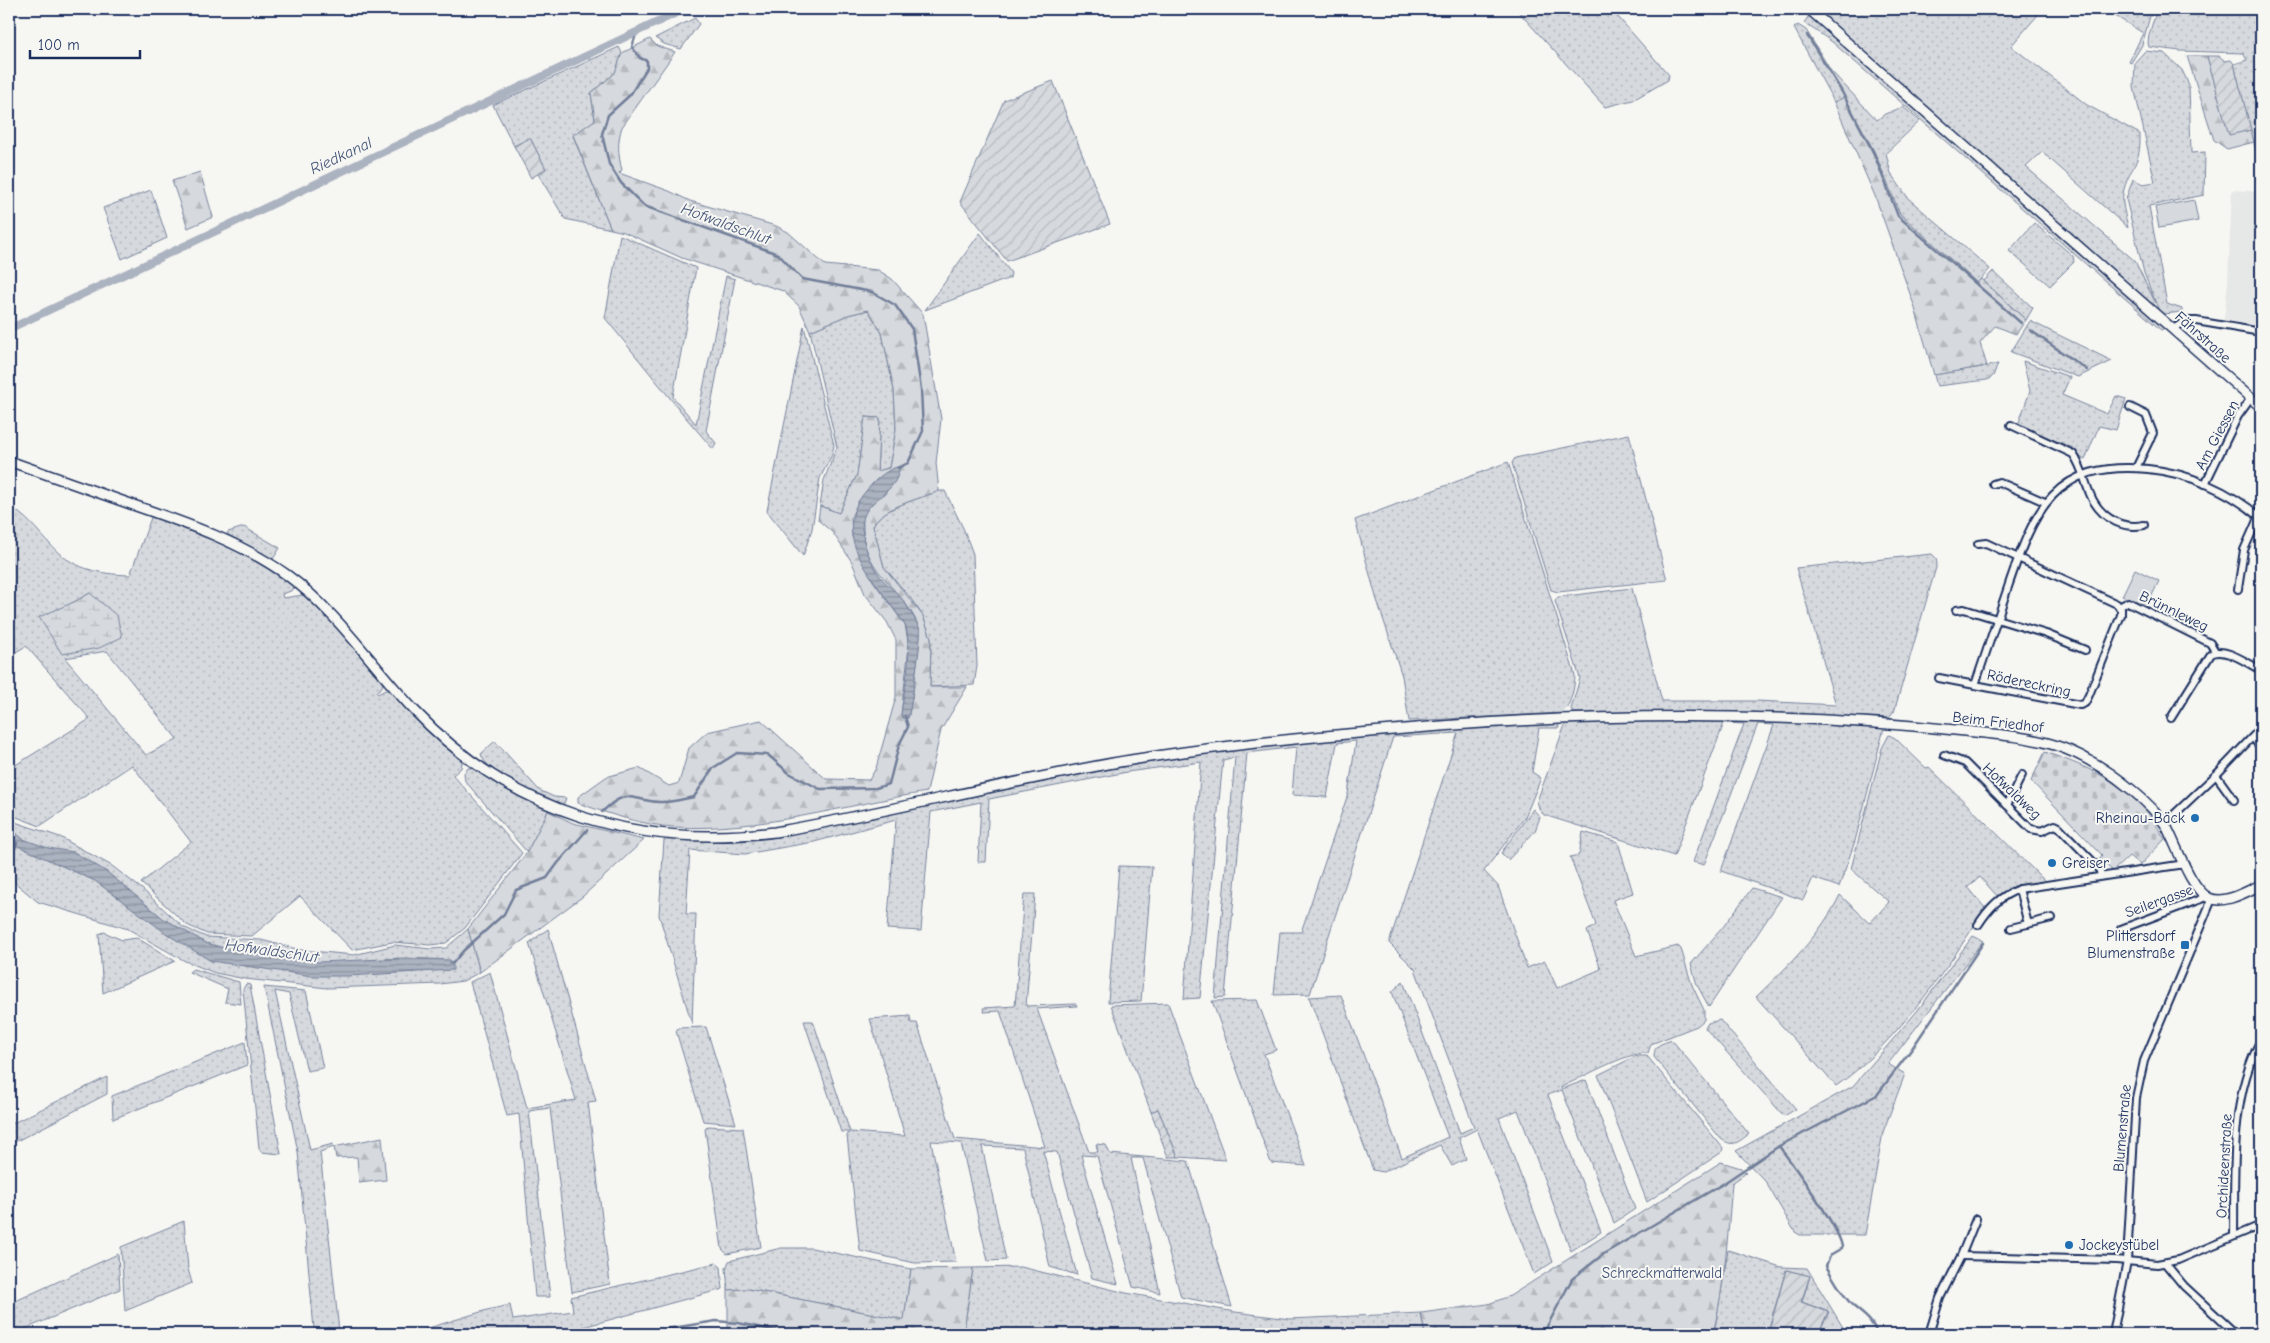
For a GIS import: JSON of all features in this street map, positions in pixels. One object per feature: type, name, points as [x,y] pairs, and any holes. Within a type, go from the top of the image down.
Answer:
[{"type":"main road","name":"Fährstraße","points":[[1809,9],[2261,407]]},
{"type":"main road","name":"Beim Friedhof","points":[[9,461],[190,525],[236,543],[262,558],[289,576],[322,604],[415,712],[448,743],[470,760],[524,793],[566,812],[643,832],[686,837],[714,837],[775,832],[1123,762],[1257,742],[1565,718],[1635,716],[1760,717],[1875,722],[2041,739],[2079,753],[2101,766],[2155,811],[2164,824],[2197,887],[2209,898]]},
{"type":"main road","points":[[2209,898],[2224,899],[2234,897],[2261,885]]},
{"type":"street","points":[[2173,329],[2186,321],[2196,321],[2261,332]]},
{"type":"street","name":"Am Giessen","points":[[2205,484],[2238,416],[2251,398]]},
{"type":"street","points":[[2130,407],[2146,415],[2152,433],[2136,468]]},
{"type":"street","points":[[2011,425],[2073,454],[2094,502],[2112,521],[2124,526],[2144,525]]},
{"type":"street","name":"Rödereckring","points":[[2119,607],[2122,615],[2085,703],[2074,706],[1975,685],[2031,524],[2045,502],[2061,488],[2096,470],[2136,468],[2175,473],[2205,484],[2236,499],[2260,517],[2244,550],[2238,589]]},
{"type":"street","points":[[1993,484],[1999,482],[2045,502]]},
{"type":"street","points":[[1978,544],[1986,542],[2119,607]]},
{"type":"street","name":"Brünnleweg","points":[[2119,607],[2128,602],[2210,643],[2216,651]]},
{"type":"street","points":[[1956,610],[1964,608],[2086,650]]},
{"type":"street","points":[[2171,718],[2211,654],[2216,651],[2223,652],[2261,670]]},
{"type":"street","points":[[1940,678],[1975,685]]},
{"type":"street","points":[[2164,824],[2216,775],[2261,728]]},
{"type":"street","points":[[2253,738],[2261,748]]},
{"type":"street","name":"Hofwaldweg","points":[[1944,755],[1965,763],[2031,829],[2042,830],[2055,825],[2059,828],[2099,868],[2100,876]]},
{"type":"street","points":[[2007,805],[2022,775]]},
{"type":"street","points":[[2216,775],[2234,800]]},
{"type":"street","points":[[1978,925],[1991,906],[2009,893],[2019,889],[2184,864]]},
{"type":"street","points":[[2019,889],[2028,924]]},
{"type":"street","name":"Seilergasse","points":[[2121,929],[2209,898]]},
{"type":"street","name":"Blumenstraße","points":[[2113,1334],[2127,1261],[2136,1098],[2144,1061],[2209,898]]},
{"type":"street","points":[[2011,928],[2052,918]]},
{"type":"street","name":"Orchideenstraße","points":[[2234,1236],[2237,1121],[2250,1069],[2261,1040]]},
{"type":"street","points":[[1929,1334],[1940,1298],[1961,1256],[1976,1219]]},
{"type":"street","points":[[1961,1256],[2165,1263],[2178,1260],[2261,1225]]},
{"type":"street","points":[[2165,1263],[2184,1286],[2236,1334]]},
{"type":"shaded area","points":[[2232,190],[2261,192],[2261,326],[2224,320],[2228,281]]},
{"type":"shaded area","points":[[900,466],[892,486],[865,513],[862,523],[864,542],[873,565],[884,581],[903,600],[920,630],[914,688],[908,718],[903,718],[901,715],[909,649],[906,628],[858,555],[853,541],[852,526],[854,511],[866,491],[884,474]]},
{"type":"shaded area","points":[[9,827],[23,839],[48,848],[74,852],[107,872],[164,919],[206,943],[228,949],[277,952],[302,960],[319,962],[405,958],[450,960],[453,963],[453,970],[312,976],[211,961],[170,936],[95,881],[9,842]]},
{"type":"green space","points":[[1516,9],[1611,9],[1669,75],[1668,80],[1633,100],[1605,107]]},
{"type":"green space","points":[[1858,9],[2043,9],[2011,46],[2087,105],[2140,134],[2139,152],[2123,194],[2128,228],[2042,152],[2026,167],[2135,261],[2155,302],[2152,305],[1825,17],[1825,12],[1829,11]]},
{"type":"green space","points":[[2104,9],[2152,9],[2142,45],[2131,63],[2129,62],[2143,33]]},
{"type":"green space","points":[[2157,9],[2261,9],[2261,171],[2234,64],[2247,60],[2243,53],[2180,51],[2149,47],[2149,34]]},
{"type":"green space","points":[[1808,17],[1811,17],[2165,329],[2161,330],[1831,41],[1804,23]]},
{"type":"green space","points":[[695,18],[699,24],[681,49],[664,44],[655,38]]},
{"type":"green space","points":[[1798,25],[1806,30],[1831,71],[1877,120],[1885,114],[1903,107],[1920,121],[1886,153],[1891,174],[1909,199],[1990,269],[1977,283],[1900,214],[1874,151],[1845,97],[1834,102],[1794,28]]},
{"type":"green space","points":[[650,39],[657,46],[675,52],[622,127],[619,148],[622,170],[619,173],[669,191],[690,201],[776,226],[788,232],[825,265],[878,270],[892,279],[923,314],[941,419],[936,463],[939,491],[892,509],[883,514],[873,526],[884,567],[923,616],[931,638],[930,687],[967,687],[941,730],[927,792],[770,822],[706,827],[674,827],[650,824],[578,803],[578,797],[606,777],[639,768],[669,786],[679,783],[689,748],[707,732],[761,720],[826,779],[869,780],[876,768],[896,697],[896,640],[887,622],[865,594],[852,562],[833,533],[818,520],[820,506],[839,513],[857,475],[865,417],[880,418],[877,471],[889,468],[896,429],[894,390],[882,333],[868,310],[848,315],[810,331],[799,306],[783,291],[682,258],[624,232],[611,229],[573,135],[595,120],[591,93],[615,73],[622,53]],"holes":[[[886,493],[865,510],[863,529],[865,545],[870,558],[878,571],[906,605],[920,631],[908,718],[901,715],[909,647],[905,625],[873,581],[852,537],[851,517],[859,500]]]},
{"type":"green space","points":[[619,47],[622,53],[615,73],[591,93],[595,120],[573,136],[611,229],[565,219],[538,174],[546,169],[530,138],[514,146],[493,105]]},
{"type":"green space","points":[[2145,51],[2164,53],[2182,70],[2189,85],[2191,153],[2205,152],[2204,195],[2149,206],[2167,304],[2182,309],[2182,312],[2164,314],[2159,311],[2144,273],[2126,199],[2133,179],[2143,184],[2155,182],[2134,87],[2135,62]]},
{"type":"green space","points":[[2187,56],[2207,56],[2229,134],[2251,130],[2254,142],[2227,149],[2214,140]]},
{"type":"green space","points":[[2207,56],[2219,56],[2225,61],[2231,60],[2234,64],[2251,130],[2229,135]]},
{"type":"green space","points":[[1053,81],[1110,224],[1007,261],[960,202],[1004,100]]},
{"type":"green space","points":[[1845,97],[1874,151],[1900,214],[1977,283],[1981,279],[2026,320],[2016,334],[1995,326],[1980,343],[1987,366],[1934,375],[1914,305],[1875,196],[1834,102]]},
{"type":"green space","points":[[530,138],[546,169],[531,178],[514,146]]},
{"type":"green space","points":[[200,172],[213,217],[188,228],[172,181]]},
{"type":"green space","points":[[151,190],[167,238],[122,259],[103,208]]},
{"type":"green space","points":[[2194,200],[2198,221],[2159,228],[2155,207]]},
{"type":"green space","points":[[2034,223],[2073,256],[2074,262],[2050,286],[2009,251]]},
{"type":"green space","points":[[980,233],[1011,273],[1010,278],[925,310]]},
{"type":"green space","points":[[620,235],[696,268],[673,397],[696,424],[726,276],[735,279],[706,431],[716,443],[713,449],[605,318]]},
{"type":"green space","points":[[1993,271],[2033,308],[2026,320],[1984,281]]},
{"type":"green space","points":[[868,310],[882,333],[894,390],[896,429],[889,468],[877,471],[880,418],[865,417],[857,475],[839,513],[820,506],[824,480],[837,447],[810,331],[848,315]]},
{"type":"green space","points":[[2030,321],[2112,361],[2078,377],[2011,352]]},
{"type":"green space","points":[[804,326],[834,445],[832,455],[820,478],[812,529],[803,556],[767,511]]},
{"type":"green space","points":[[2023,361],[2070,377],[2062,395],[2107,414],[2116,396],[2126,399],[2116,430],[2099,426],[2085,460],[2073,448],[2018,425],[2030,391]]},
{"type":"green space","points":[[1998,364],[1993,376],[1987,380],[1937,386],[1934,375]]},
{"type":"green space","points":[[1629,434],[1667,580],[1558,592],[1551,590],[1512,463],[1515,458]]},
{"type":"green space","points":[[1508,462],[1575,675],[1570,701],[1562,713],[1409,721],[1402,676],[1376,597],[1355,520]]},
{"type":"green space","points":[[939,491],[945,491],[964,530],[973,554],[977,666],[974,685],[930,687],[931,638],[923,616],[909,596],[884,567],[873,526],[883,514],[892,509]]},
{"type":"green space","points":[[9,506],[26,518],[57,552],[66,559],[96,571],[130,575],[152,515],[230,545],[294,585],[291,591],[282,594],[283,598],[303,595],[345,636],[383,682],[382,687],[376,692],[378,694],[385,690],[390,691],[423,726],[458,755],[462,762],[461,768],[453,775],[522,853],[465,928],[446,943],[430,945],[392,942],[352,950],[300,896],[252,936],[207,934],[187,925],[141,883],[191,842],[132,765],[40,826],[9,814],[9,769],[90,719],[26,646],[9,656]],"holes":[[[90,593],[63,654],[74,602]],[[107,651],[177,739],[146,755],[65,658]]]},
{"type":"green space","points":[[244,527],[280,548],[273,559],[227,534]]},
{"type":"green space","points":[[1932,554],[1936,558],[1937,564],[1894,712],[1889,718],[1760,713],[1573,713],[1571,709],[1580,678],[1555,601],[1558,597],[1632,588],[1662,701],[1757,701],[1836,705],[1796,568]]},
{"type":"green space","points":[[2135,569],[2159,581],[2146,608],[2122,596]]},
{"type":"green space","points":[[90,593],[117,616],[122,637],[99,648],[62,654],[39,617]]},
{"type":"green space","points":[[1569,721],[1776,722],[1884,728],[1855,841],[1839,887],[1813,878],[1803,900],[1721,871],[1774,725],[1758,724],[1704,865],[1693,862],[1744,724],[1724,723],[1674,856],[1544,815],[1540,811],[1537,801],[1565,725]]},
{"type":"green space","points":[[1558,722],[1559,728],[1539,728],[1532,772],[1541,778],[1525,817],[1484,871],[1498,886],[1527,968],[1545,961],[1557,988],[1601,969],[1587,931],[1596,925],[1570,857],[1579,855],[1583,832],[1618,842],[1633,893],[1613,900],[1636,956],[1678,946],[1681,949],[1692,985],[1704,1010],[1704,1020],[1697,1026],[1651,1044],[1648,1053],[1616,1061],[1561,1087],[1562,1089],[1586,1080],[1635,1209],[1614,1223],[1562,1090],[1548,1095],[1601,1232],[1571,1251],[1518,1110],[1499,1118],[1553,1262],[1534,1274],[1477,1129],[1459,1138],[1466,1159],[1452,1166],[1440,1145],[1383,1172],[1373,1170],[1309,997],[1341,995],[1402,1158],[1448,1137],[1392,992],[1403,981],[1460,1133],[1474,1127],[1415,969],[1389,943],[1458,733],[1393,737],[1310,994],[1274,995],[1280,932],[1301,932],[1348,794],[1356,741],[1337,743],[1327,797],[1292,795],[1296,747],[1247,753],[1225,997],[1215,998],[1235,757],[1223,760],[1200,998],[1184,999],[1201,762],[1127,772],[989,799],[986,862],[978,862],[981,802],[931,812],[921,931],[887,929],[896,820],[814,842],[745,854],[690,850],[686,914],[696,914],[692,1024],[659,915],[664,840],[734,841],[769,838],[1113,768],[1261,746],[1459,728]]},
{"type":"green space","points":[[1889,735],[1895,738],[1926,768],[1929,767],[2046,882],[2021,887],[1998,897],[1980,877],[1968,887],[1985,908],[1971,931],[1937,980],[1899,1028],[1857,1070],[1836,1086],[1756,997],[1813,937],[1840,895],[1870,923],[1889,902],[1851,869],[1882,748]]},
{"type":"green space","points":[[495,741],[539,790],[554,797],[566,798],[563,806],[530,791],[493,770],[485,762],[481,754]]},
{"type":"green space","points":[[2045,752],[2085,767],[2122,788],[2152,818],[2165,839],[2140,865],[2129,856],[2113,871],[2099,859],[2102,855],[2031,781]]},
{"type":"green space","points":[[468,768],[475,768],[526,798],[549,809],[527,852],[465,781],[464,773]]},
{"type":"green space","points":[[1533,809],[1540,817],[1535,831],[1508,860],[1501,853]]},
{"type":"green space","points":[[548,811],[573,823],[644,840],[582,897],[480,972],[468,929],[526,854]]},
{"type":"green space","points":[[9,820],[60,837],[112,866],[142,889],[183,927],[206,937],[261,940],[301,950],[354,955],[395,945],[431,949],[446,948],[468,929],[480,972],[463,981],[440,984],[327,988],[245,979],[215,973],[185,961],[128,929],[38,902],[13,881],[9,874]]},
{"type":"green space","points":[[1119,866],[1152,867],[1141,1001],[1108,1002]]},
{"type":"green space","points":[[1752,888],[1782,897],[1709,1007],[1697,985],[1691,964],[1723,927]]},
{"type":"green space","points":[[1024,894],[1035,894],[1026,1006],[1076,1004],[1077,1006],[1037,1009],[1089,1152],[1098,1152],[1096,1144],[1106,1145],[1110,1154],[1188,1161],[1232,1307],[1181,1297],[1143,1158],[1131,1158],[1160,1293],[1133,1287],[1097,1156],[1081,1155],[1118,1284],[1092,1278],[1057,1152],[1043,1151],[1077,1275],[1050,1267],[1023,1148],[982,1146],[1006,1260],[988,1261],[961,1143],[931,1141],[956,1262],[915,1263],[860,1251],[847,1136],[849,1132],[841,1132],[804,1021],[813,1021],[850,1132],[905,1136],[870,1019],[910,1016],[911,1023],[917,1023],[955,1139],[1045,1147],[1000,1011],[984,1012],[983,1008],[1015,1006]]},
{"type":"green space","points":[[548,929],[596,1101],[588,1102],[610,1284],[572,1292],[550,1108],[529,1111],[550,1297],[535,1297],[519,1114],[507,1116],[470,982],[490,972],[527,1108],[576,1100],[529,943]]},
{"type":"green space","points":[[104,932],[122,940],[137,938],[175,961],[103,993],[99,934]]},
{"type":"green space","points":[[1973,936],[1983,941],[1888,1064],[1905,1074],[1883,1132],[1865,1235],[1800,1235],[1795,1232],[1765,1181],[1736,1151],[1853,1086],[1918,1010]]},
{"type":"green space","points":[[193,969],[239,982],[241,1004],[225,1002],[228,989],[189,972]]},
{"type":"green space","points":[[246,984],[250,985],[281,1154],[261,1152],[259,1148],[243,989]]},
{"type":"green space","points":[[264,987],[306,991],[323,1068],[307,1071],[289,994],[275,991],[310,1150],[333,1144],[334,1147],[320,1152],[339,1331],[314,1329],[298,1152]]},
{"type":"green space","points":[[1257,1000],[1276,1050],[1264,1054],[1306,1166],[1271,1163],[1212,1001]]},
{"type":"green space","points":[[1168,1003],[1226,1160],[1178,1157],[1158,1109],[1151,1112],[1111,1005]]},
{"type":"green space","points":[[1720,1020],[1796,1109],[1784,1116],[1705,1028],[1708,1023]]},
{"type":"green space","points":[[706,1027],[736,1124],[703,1121],[676,1031],[678,1028]]},
{"type":"green space","points":[[1672,1040],[1749,1134],[1736,1143],[1725,1142],[1721,1139],[1654,1057],[1657,1047]]},
{"type":"green space","points":[[245,1042],[247,1065],[113,1119],[112,1096]]},
{"type":"green space","points":[[1636,1056],[1647,1056],[1723,1148],[1722,1152],[1647,1202],[1598,1075]]},
{"type":"green space","points":[[107,1077],[107,1094],[9,1145],[9,1125]]},
{"type":"green space","points":[[1158,1109],[1178,1157],[1168,1157],[1151,1112]]},
{"type":"green space","points":[[708,1126],[743,1128],[761,1247],[727,1254],[722,1249],[705,1129]]},
{"type":"green space","points":[[382,1137],[386,1180],[359,1183],[357,1157],[336,1158],[334,1147]]},
{"type":"green space","name":"Schreckmatterwald","points":[[1721,1162],[1741,1168],[1746,1173],[1732,1183],[1723,1278],[1713,1334],[1425,1334],[1421,1313],[1488,1304],[1510,1296]]},
{"type":"green space","points":[[184,1221],[188,1269],[192,1283],[125,1311],[121,1247]]},
{"type":"green space","points":[[781,1248],[812,1248],[911,1269],[904,1320],[748,1289],[728,1290],[726,1268],[729,1261]]},
{"type":"green space","points":[[1728,1250],[1781,1267],[1807,1268],[1847,1334],[1818,1334],[1829,1312],[1802,1302],[1810,1276],[1786,1270],[1767,1334],[1714,1334]]},
{"type":"green space","points":[[118,1254],[120,1289],[13,1334],[9,1334],[9,1304]]},
{"type":"green space","points":[[716,1263],[721,1267],[723,1289],[583,1327],[585,1334],[409,1334],[487,1310],[510,1305],[513,1320],[573,1311],[571,1297]]},
{"type":"green space","points":[[1021,1267],[1126,1293],[1235,1312],[1290,1319],[1421,1313],[1425,1334],[991,1334],[964,1330],[973,1268]]},
{"type":"green space","points":[[973,1268],[964,1330],[991,1334],[728,1334],[728,1290],[748,1289],[904,1320],[911,1269]]},
{"type":"green space","points":[[1786,1270],[1810,1276],[1801,1302],[1828,1312],[1818,1334],[1768,1334]]},
{"type":"waterway","name":"Riedkanal","points":[[9,329],[685,9]]},
{"type":"waterway","name":"Hofwaldschlut","points":[[637,31],[632,47],[640,58],[647,61],[647,68],[630,95],[608,115],[602,134],[609,164],[621,183],[644,206],[778,254],[802,279],[872,292],[895,305],[912,329],[921,389],[923,431],[908,463],[898,468]]},
{"type":"waterway","points":[[1807,35],[1842,92],[1874,154],[1898,216],[2021,323]]},
{"type":"waterway","points":[[2030,330],[2087,370]]},
{"type":"waterway","name":"Hofwaldschlut","points":[[602,812],[611,804],[624,797],[663,802],[694,797],[713,768],[737,753],[768,755],[789,773],[820,789],[876,788],[889,784],[899,745],[908,727],[905,716]]},
{"type":"waterway","name":"Hofwaldschlut","points":[[450,963],[453,963],[463,951],[504,914],[516,890],[547,878],[587,830]]},
{"type":"waterway","name":"Hofwaldschlut","points":[[9,861],[17,843]]},
{"type":"waterway","points":[[1543,1334],[1572,1279],[1605,1253],[1721,1185],[1779,1146],[1877,1095],[1911,1050],[1983,943]]},
{"type":"waterway","points":[[1779,1146],[1815,1197],[1840,1239],[1842,1248],[1830,1255],[1826,1266],[1844,1296],[1870,1321],[1877,1334]]},
{"type":"waterway","points":[[636,1334],[716,1321],[738,1323],[792,1334]]},
{"type":"place","name":"Rheinau-Bäck","points":[[2195,818]]},
{"type":"place","name":"Greiser","points":[[2052,863]]},
{"type":"place","name":"Plittersdorf Blumenstraße","points":[[2185,945]]},
{"type":"place","name":"Jockeystübel","points":[[2069,1245]]}]
